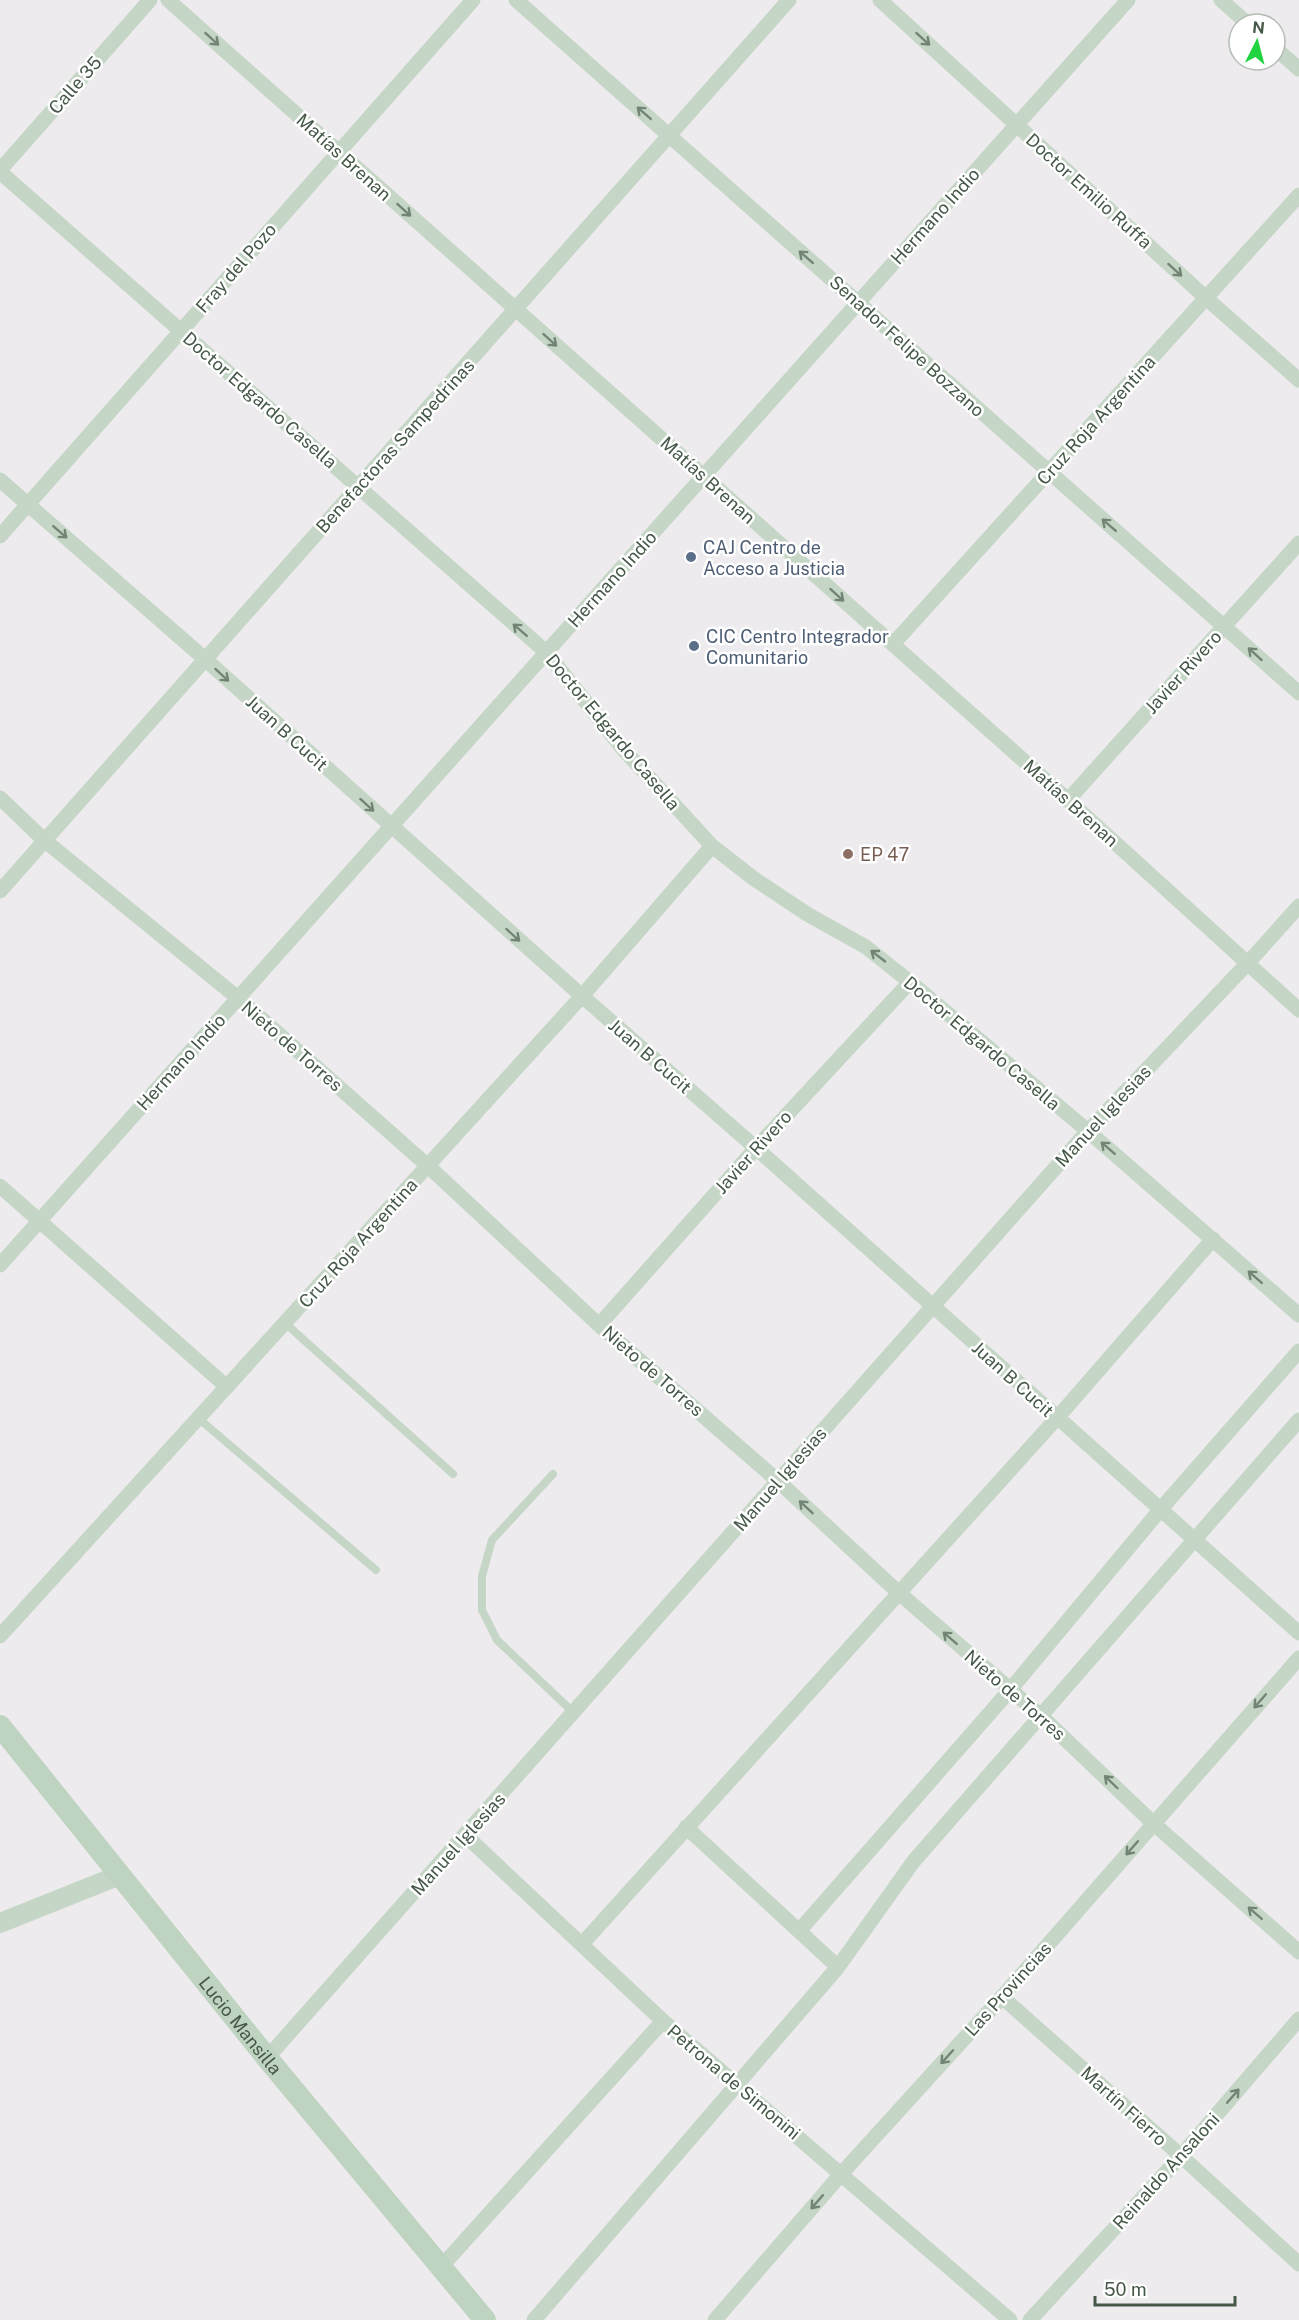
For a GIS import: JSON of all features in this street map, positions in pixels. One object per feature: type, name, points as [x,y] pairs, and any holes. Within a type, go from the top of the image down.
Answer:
[{"type":"main road","name":"Lucio Mansilla","points":[[0,1726],[267,2058],[485,2320]]},
{"type":"street","name":"Calle 35","points":[[0,171],[150,0]]},
{"type":"street","name":"Matías Brenan","points":[[168,0],[1068,800],[1299,1011]]},
{"type":"street","name":"Fray del Pozo","points":[[0,536],[473,0]]},
{"type":"street","name":"Senador Felipe Bozzano","points":[[516,0],[1299,693]]},
{"type":"street","name":"Benefactoras Sampedrinas","points":[[0,891],[789,0]]},
{"type":"street","name":"Doctor Emilio Ruffa","points":[[880,0],[1299,380]]},
{"type":"street","name":"Hermano Indio","points":[[0,1265],[1128,0]]},
{"type":"street","points":[[1221,0],[1234,12]]},
{"type":"street","points":[[1287,58],[1299,69]]},
{"type":"street","name":"Doctor Edgardo Casella","points":[[0,171],[546,652],[624,750],[712,846],[753,878],[807,914],[866,947],[910,982],[1088,1131],[1299,1315]]},
{"type":"street","name":"Cruz Roja Argentina","points":[[893,644],[1299,195]]},
{"type":"street","name":"Juan B Cucit","points":[[0,480],[756,1148],[932,1308],[1299,1634]]},
{"type":"street","name":"Javier Rivero","points":[[1068,800],[1299,543]]},
{"type":"street","name":"Nieto de Torres","points":[[0,798],[44,840],[238,998],[428,1166],[599,1325],[778,1481],[899,1593],[1041,1716],[1153,1823],[1299,1952]]},
{"type":"street","name":"Cruz Roja Argentina","points":[[0,1636],[582,996],[712,846]]},
{"type":"street","name":"Manuel Iglesias","points":[[267,2058],[1088,1131],[1299,906]]},
{"type":"street","name":"Javier Rivero","points":[[599,1325],[756,1148],[910,982]]},
{"type":"street","points":[[0,1186],[227,1387]]},
{"type":"street","points":[[582,1944],[1057,1418],[1213,1239]]},
{"type":"street","points":[[799,1931],[1010,1690],[1160,1510],[1299,1351]]},
{"type":"street","points":[[534,2320],[838,1966],[913,1862],[1299,1420]]},
{"type":"street","name":"Las Provincias","points":[[715,2320],[842,2173],[1002,1997],[1299,1658]]},
{"type":"street","points":[[686,1827],[838,1966]]},
{"type":"street","name":"Petrona de Simonini","points":[[466,1836],[663,2022],[842,2173],[1010,2320]]},
{"type":"street","points":[[0,1923],[120,1875]]},
{"type":"street","name":"Martín Fierro","points":[[1002,1997],[1299,2264]]},
{"type":"street","name":"Reinaldo Ansaloni","points":[[1030,2320],[1181,2156],[1299,2019]]},
{"type":"street","points":[[441,2267],[663,2022]]},
{"type":"lane","points":[[285,1323],[453,1474]]},
{"type":"lane","points":[[198,1418],[376,1570]]},
{"type":"lane","points":[[553,1474],[492,1540],[482,1576],[482,1610],[496,1640],[574,1713]]},
{"type":"place","name":"CAJ Centro de Acceso a Justicia","points":[[691,557]]},
{"type":"place","name":"CIC Centro Integrador Comunitario","points":[[694,646]]},
{"type":"place","name":"EP 47","points":[[848,854]]}]
